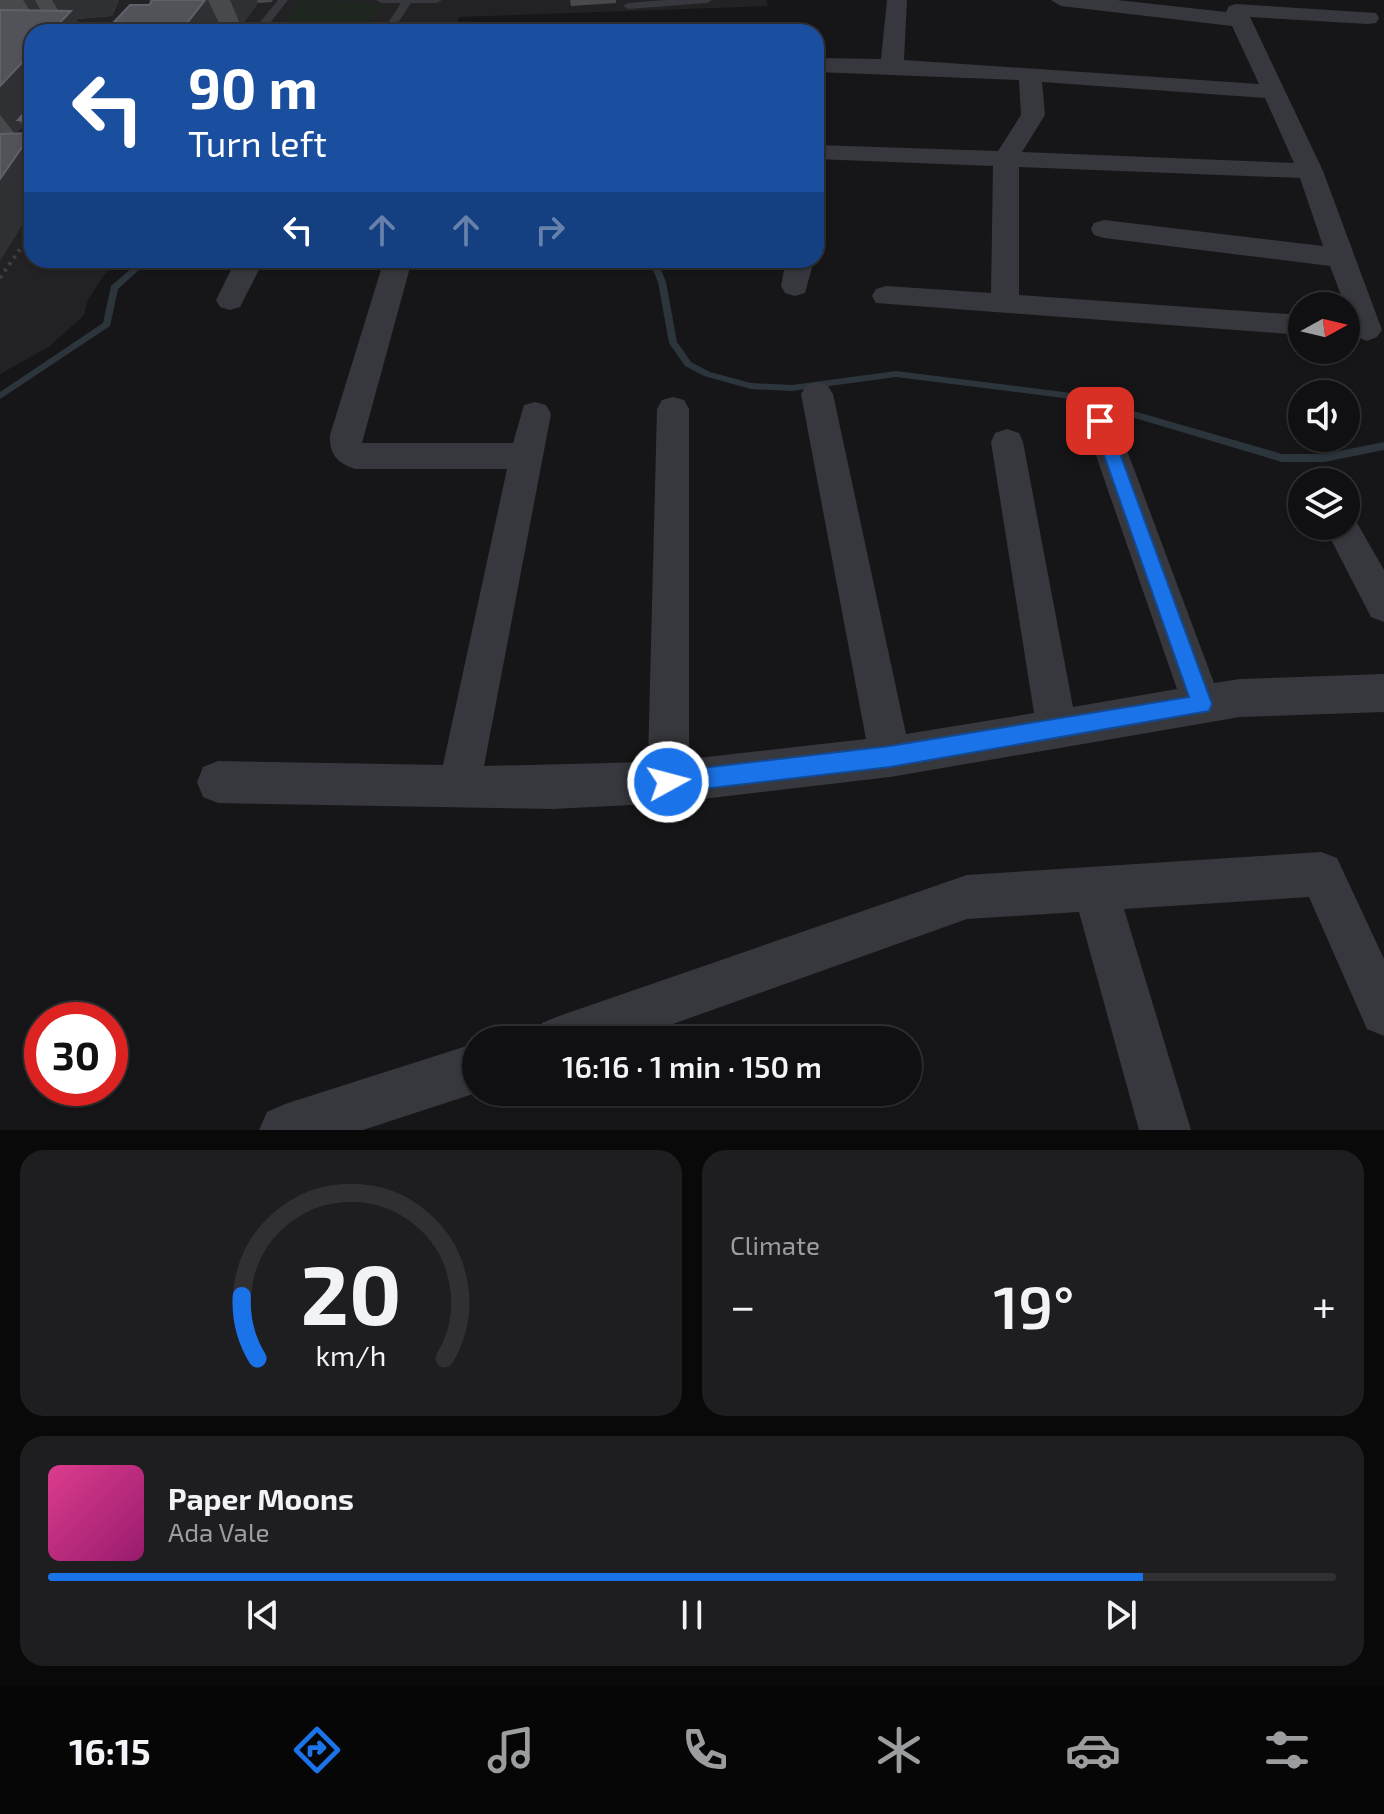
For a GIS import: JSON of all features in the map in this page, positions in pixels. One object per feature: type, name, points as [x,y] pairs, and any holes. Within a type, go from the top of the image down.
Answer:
[{"type":"street","points":[[892,66],[897,0]]},
{"type":"street","points":[[1061,0],[1240,20]]},
{"type":"street","points":[[1366,329],[1344,258],[1310,171],[1236,10],[1362,9],[1384,41]]},
{"type":"street","points":[[824,65],[1030,74],[1272,92]]},
{"type":"street","points":[[1005,305],[1006,158],[1033,115],[1030,74]]},
{"type":"street","points":[[824,160],[1006,158],[1310,171]]},
{"type":"street","points":[[1104,229],[1344,258]]},
{"type":"street","points":[[230,300],[246,268]]},
{"type":"street","points":[[396,268],[346,435],[346,448],[355,456],[526,456]]},
{"type":"street","points":[[886,296],[1288,324]]},
{"type":"street","points":[[817,394],[890,757]]},
{"type":"street","points":[[668,782],[673,409]]},
{"type":"street","points":[[460,784],[535,414]]},
{"type":"street","points":[[1100,421],[1202,704]]},
{"type":"street","points":[[1007,442],[1057,729]]},
{"type":"street","points":[[1349,540],[1384,605]]},
{"type":"street","points":[[218,782],[553,788],[668,782],[890,757],[1240,698],[1384,693]]},
{"type":"street","points":[[599,1026],[967,897],[1321,874],[1384,1012]]},
{"type":"street","points":[[1095,889],[1165,1130]]},
{"type":"street","points":[[315,1125],[462,1073]]},
{"type":"lane","points":[[264,24],[283,0]]},
{"type":"lane","points":[[381,0],[437,0]]},
{"type":"lane","points":[[628,6],[707,0]]},
{"type":"lane","points":[[392,24],[407,2]]},
{"type":"path","points":[[0,278],[24,244]]},
{"type":"shaded area","points":[[0,0],[766,0],[768,6],[459,17],[458,24],[24,24],[24,268],[113,268],[104,275],[88,300],[84,315],[50,346],[0,374]]},
{"type":"shaded area","points":[[303,0],[384,3],[369,24],[283,24]]},
{"type":"building","points":[[153,0],[205,0],[186,24],[114,22],[130,5],[149,5]]},
{"type":"building","points":[[0,10],[71,11],[59,24],[24,24],[24,60],[0,86]]},
{"type":"building","points":[[24,133],[24,144],[0,179],[0,134]]},
{"type":"waterway","points":[[0,396],[107,324],[114,288],[137,268]]},
{"type":"waterway","points":[[656,268],[662,282],[673,343],[688,364],[707,374],[751,386],[792,388],[896,374],[1071,396],[1282,458],[1324,458],[1384,446]]},
{"type":"route","points":[[668,782],[890,757],[1202,704],[1100,421]]}]
